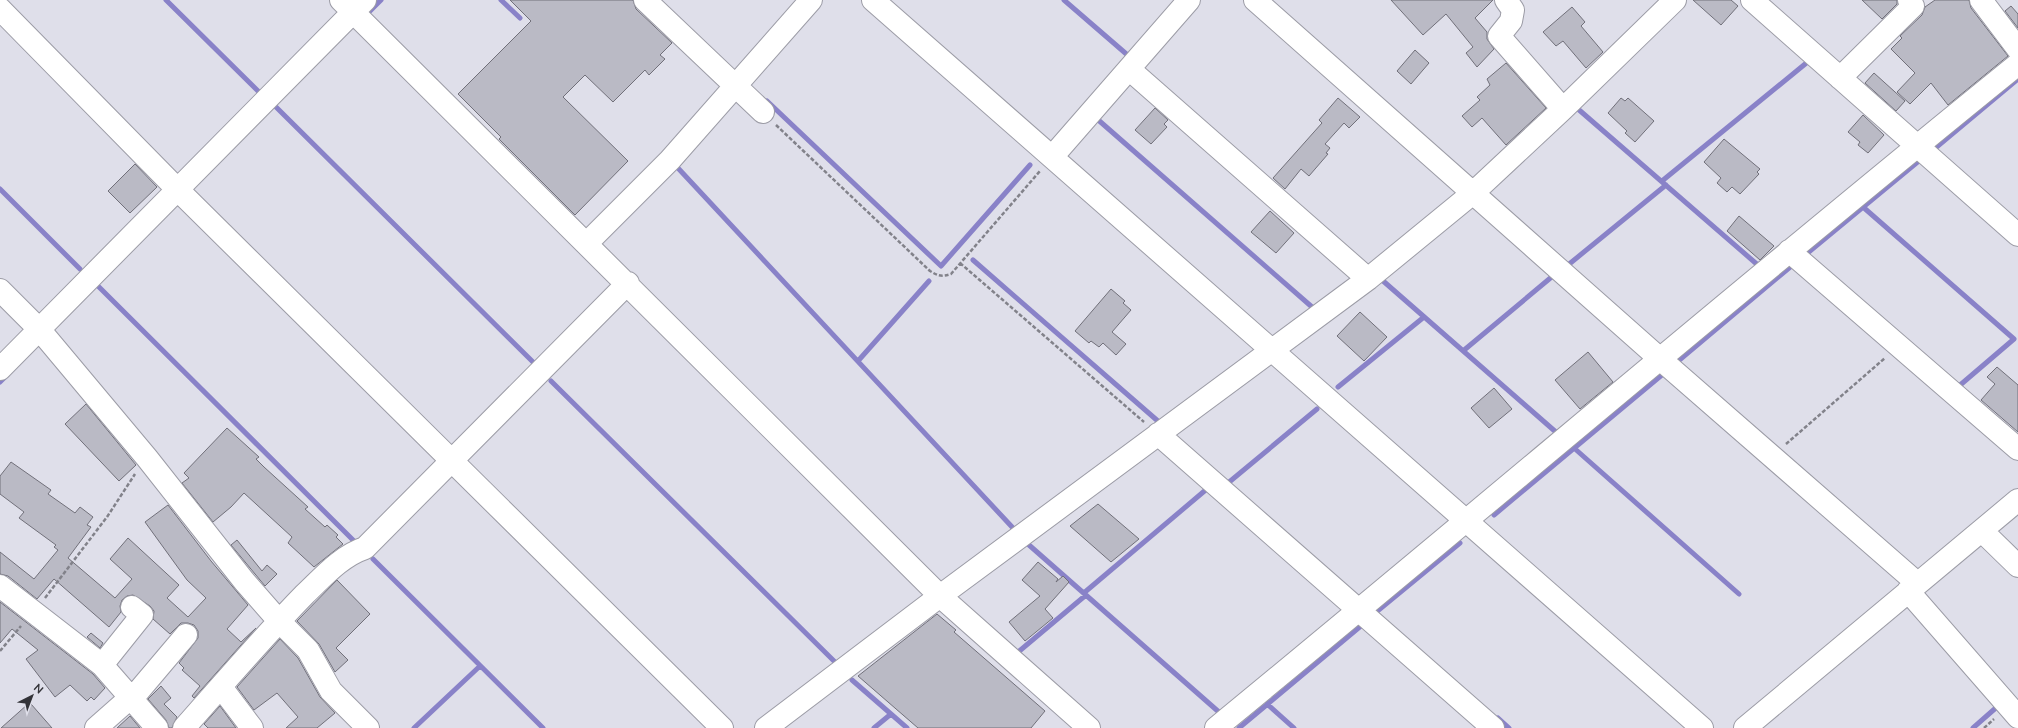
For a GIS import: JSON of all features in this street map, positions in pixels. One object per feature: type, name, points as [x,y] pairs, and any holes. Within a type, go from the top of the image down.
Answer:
[{"type":"street","points":[[645,0],[740,80],[763,112]]},
{"type":"street","points":[[587,243],[670,160],[811,0]]},
{"type":"street","points":[[873,0],[1702,728]]},
{"type":"street","points":[[1052,157],[1189,0]]},
{"type":"street","points":[[1255,0],[1772,457],[1913,587],[2018,717]]},
{"type":"street","points":[[1506,0],[1513,10],[1511,20],[1499,36],[1562,109]]},
{"type":"street","points":[[766,728],[940,596],[1368,279],[1473,193],[1675,0]]},
{"type":"street","points":[[1752,0],[2018,235]]},
{"type":"street","points":[[1840,78],[1913,6],[1909,0]]},
{"type":"street","points":[[1981,0],[2018,49]]},
{"type":"street","points":[[0,369],[177,189],[353,4],[587,243],[940,596],[1089,728]]},
{"type":"street","points":[[0,9],[177,189],[722,728]]},
{"type":"street","points":[[1216,728],[1466,521],[1659,358],[2018,64]]},
{"type":"street","points":[[1129,68],[1368,279]]},
{"type":"street","points":[[1789,251],[2018,449]]},
{"type":"street","points":[[184,728],[279,621],[327,573],[351,553],[365,548],[628,283]]},
{"type":"street","points":[[0,290],[39,329],[147,458],[244,581],[279,621],[308,650],[331,690],[368,728]]},
{"type":"street","points":[[1158,434],[1493,728]]},
{"type":"street","points":[[1745,728],[2018,500]]},
{"type":"street","points":[[1982,530],[2018,566]]},
{"type":"street","points":[[0,586],[102,665],[130,699],[157,728]]},
{"type":"street","points":[[102,665],[142,615],[132,607]]},
{"type":"street","points":[[96,728],[130,699],[186,635]]},
{"type":"street","points":[[221,687],[252,728]]},
{"type":"path","points":[[763,112],[930,271],[938,276],[951,274],[1052,157]]},
{"type":"path","points":[[960,263],[1158,434]]},
{"type":"path","points":[[1772,457],[1899,346]]},
{"type":"path","points":[[0,650],[34,612],[107,517],[147,458]]},
{"type":"building","points":[[510,0],[633,0],[636,9],[672,43],[660,55],[665,59],[649,75],[645,70],[613,102],[585,75],[563,97],[628,161],[575,215],[499,139],[501,137],[458,94],[531,21]]},
{"type":"building","points":[[1391,0],[1493,0],[1475,18],[1487,32],[1487,39],[1494,49],[1477,67],[1466,53],[1473,47],[1446,14],[1423,35]]},
{"type":"building","points":[[1693,0],[1731,0],[1738,6],[1721,25]]},
{"type":"building","points":[[1862,0],[1897,0],[1897,4],[1882,19]]},
{"type":"building","points":[[1935,0],[1969,0],[1971,8],[2008,56],[1948,105],[1931,83],[1910,104],[1897,92],[1915,73],[1891,49],[1902,38],[1900,36],[1922,15],[1925,7]]},
{"type":"building","points":[[2011,6],[2018,14],[2018,28],[2005,11]]},
{"type":"building","points":[[1572,7],[1585,22],[1581,26],[1603,52],[1586,68],[1563,41],[1556,46],[1543,32]]},
{"type":"building","points":[[1415,50],[1429,63],[1411,84],[1397,71]]},
{"type":"building","points":[[1506,63],[1546,108],[1506,145],[1482,118],[1472,127],[1462,116],[1480,100],[1477,97],[1490,85],[1487,79]]},
{"type":"building","points":[[1874,73],[1905,101],[1896,111],[1865,83]]},
{"type":"building","points":[[1338,98],[1360,117],[1349,128],[1344,123],[1325,144],[1330,148],[1326,153],[1328,154],[1309,176],[1301,169],[1285,189],[1273,178],[1322,123],[1319,120]]},
{"type":"building","points":[[1621,98],[1625,101],[1628,98],[1654,121],[1635,142],[1625,133],[1627,131],[1608,113]]},
{"type":"building","points":[[1155,108],[1168,120],[1164,124],[1167,127],[1151,144],[1135,130]]},
{"type":"building","points":[[1863,115],[1884,135],[1868,153],[1858,145],[1860,142],[1848,132]]},
{"type":"building","points":[[1724,139],[1760,169],[1757,172],[1759,174],[1740,194],[1732,187],[1727,192],[1717,183],[1721,178],[1704,162]]},
{"type":"building","points":[[135,164],[157,187],[130,213],[108,191]]},
{"type":"building","points":[[1270,211],[1294,233],[1276,253],[1251,232]]},
{"type":"building","points":[[1739,216],[1774,246],[1760,260],[1727,231]]},
{"type":"building","points":[[1111,289],[1125,301],[1123,303],[1131,310],[1112,332],[1126,344],[1116,355],[1103,343],[1099,347],[1091,341],[1089,343],[1075,331]]},
{"type":"building","points":[[1360,312],[1387,337],[1364,361],[1337,336]]},
{"type":"building","points":[[1588,352],[1613,382],[1580,409],[1555,380]]},
{"type":"building","points":[[1997,367],[2018,385],[2018,432],[1981,400],[1995,384],[1987,377]]},
{"type":"building","points":[[1494,388],[1512,409],[1489,428],[1471,408]]},
{"type":"building","points":[[86,404],[136,465],[119,481],[65,424]]},
{"type":"building","points":[[227,428],[259,457],[256,459],[264,467],[308,507],[305,509],[325,527],[327,525],[338,535],[336,537],[343,544],[314,567],[288,543],[292,537],[244,493],[231,507],[213,522],[182,483],[189,478],[184,473]]},
{"type":"building","points":[[11,462],[51,490],[48,494],[75,513],[80,507],[93,517],[87,525],[91,527],[68,558],[115,598],[132,579],[110,559],[128,538],[179,585],[167,598],[188,617],[206,598],[187,580],[145,522],[168,505],[211,561],[248,605],[227,629],[241,642],[256,628],[194,698],[192,696],[200,686],[182,670],[184,668],[179,663],[198,638],[198,631],[194,625],[181,623],[170,634],[153,619],[154,611],[150,606],[133,595],[127,596],[122,600],[120,606],[121,612],[109,627],[54,579],[37,599],[8,576],[0,574],[0,552],[34,579],[58,550],[54,547],[56,545],[19,518],[24,512],[0,494],[0,476]]},
{"type":"building","points":[[1098,504],[1139,539],[1111,562],[1070,526]]},
{"type":"building","points":[[237,540],[262,571],[267,565],[277,574],[265,586],[231,545]]},
{"type":"building","points":[[1038,562],[1058,579],[1056,582],[1063,576],[1069,582],[1045,609],[1053,618],[1025,641],[1009,622],[1040,596],[1022,580]]},
{"type":"building","points":[[337,580],[370,614],[336,648],[348,660],[335,672],[319,644],[297,621]]},
{"type":"building","points":[[0,602],[93,674],[105,688],[94,700],[91,697],[87,701],[70,685],[55,697],[26,659],[38,650],[12,629],[0,643]]},
{"type":"building","points":[[937,614],[956,630],[954,632],[1045,711],[1031,728],[918,728],[858,676]]},
{"type":"building","points":[[91,633],[103,643],[100,648],[87,637]]},
{"type":"building","points":[[280,639],[298,658],[320,697],[335,713],[317,728],[286,728],[298,717],[277,693],[254,710],[237,687]]},
{"type":"building","points":[[161,686],[171,698],[164,704],[177,717],[172,728],[169,728],[166,720],[148,699]]},
{"type":"building","points":[[28,704],[31,704],[52,728],[1,728]]},
{"type":"building","points":[[220,706],[236,728],[208,728],[204,724]]},
{"type":"building","points":[[130,716],[140,728],[117,728]]},
{"type":"waterway","points":[[166,0],[259,92]]},
{"type":"waterway","points":[[369,12],[381,0]]},
{"type":"waterway","points":[[501,0],[520,18]]},
{"type":"waterway","points":[[1064,0],[1131,58]]},
{"type":"waterway","points":[[1662,181],[1810,60]]},
{"type":"waterway","points":[[1933,150],[2018,79]]},
{"type":"waterway","points":[[767,101],[941,266],[1030,165]]},
{"type":"waterway","points":[[275,106],[536,365]]},
{"type":"waterway","points":[[1578,109],[1759,266]]},
{"type":"waterway","points":[[1096,118],[1312,307]]},
{"type":"waterway","points":[[1804,256],[1920,160]]},
{"type":"waterway","points":[[677,167],[1013,528]]},
{"type":"waterway","points":[[1568,265],[1666,185]]},
{"type":"waterway","points":[[0,189],[80,269]]},
{"type":"waterway","points":[[1863,207],[2014,339],[1959,386],[1962,389]]},
{"type":"waterway","points":[[973,260],[1159,422]]},
{"type":"waterway","points":[[1677,362],[1795,263]]},
{"type":"waterway","points":[[1463,351],[1554,275]]},
{"type":"waterway","points":[[1382,280],[1557,433]]},
{"type":"waterway","points":[[858,361],[929,281]]},
{"type":"waterway","points":[[97,285],[355,542]]},
{"type":"waterway","points":[[1338,387],[1424,317]]},
{"type":"waterway","points":[[1494,515],[1663,374]]},
{"type":"waterway","points":[[0,382],[7,375]]},
{"type":"waterway","points":[[551,381],[836,663]]},
{"type":"waterway","points":[[1228,483],[1317,409]]},
{"type":"waterway","points":[[1574,448],[1739,594]]},
{"type":"waterway","points":[[1085,592],[1208,488]]},
{"type":"waterway","points":[[1378,615],[1375,613],[1460,543]]},
{"type":"waterway","points":[[1029,545],[1220,713]]},
{"type":"waterway","points":[[373,559],[543,728]]},
{"type":"waterway","points":[[1017,653],[1086,595]]},
{"type":"waterway","points":[[1239,728],[1362,625]]},
{"type":"waterway","points":[[414,728],[480,666]]},
{"type":"waterway","points":[[852,680],[907,728]]},
{"type":"waterway","points":[[1267,704],[1294,728]]},
{"type":"waterway","points":[[1973,728],[1998,706]]},
{"type":"waterway","points":[[874,728],[891,714]]},
{"type":"waterway","points":[[1498,718],[1509,728]]}]
